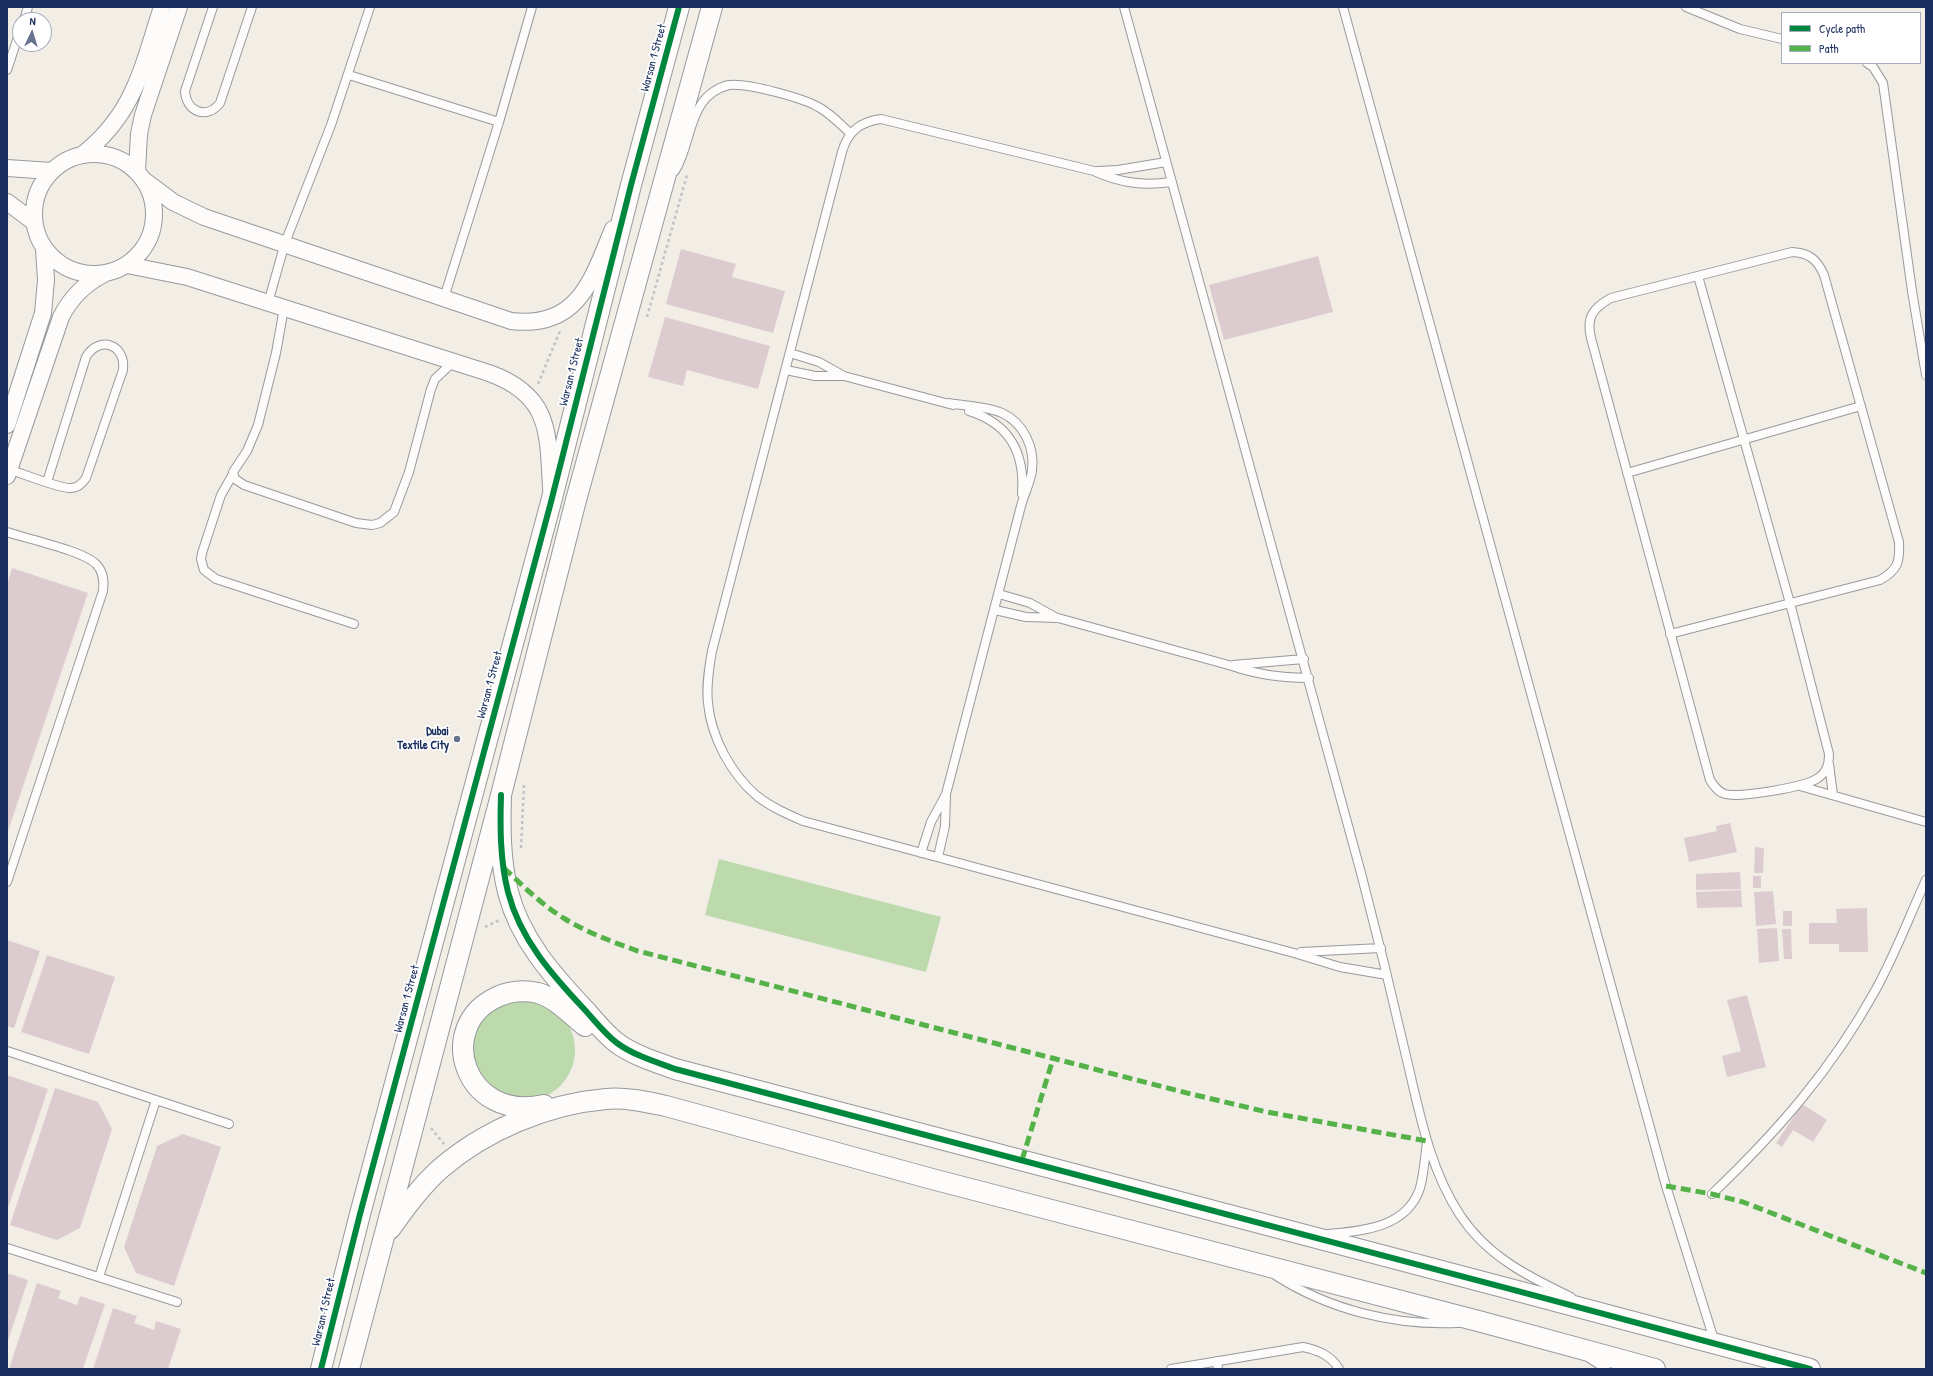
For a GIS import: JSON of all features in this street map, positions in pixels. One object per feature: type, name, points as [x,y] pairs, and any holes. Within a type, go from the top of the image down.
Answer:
[{"type":"street","points":[[82,155],[108,132],[128,104],[135,89],[162,7]]},
{"type":"street","points":[[8,472],[61,317],[67,306],[79,291],[94,279],[126,265],[138,255],[147,242],[153,227],[154,211],[152,196],[141,176],[139,134],[143,115],[179,7]]},
{"type":"street","name":"Warsan 1 Street","points":[[321,1369],[360,1214],[551,502],[631,185],[679,7]]},
{"type":"street","points":[[349,1369],[501,795],[576,500],[712,7]]},
{"type":"street","points":[[106,273],[92,274],[78,272],[59,263],[44,248],[37,236],[34,222],[33,208],[36,194],[42,182],[60,163],[82,155],[97,154],[111,156],[125,162],[173,202],[188,210],[511,321],[525,322],[539,321],[565,311],[585,291],[631,185]]},
{"type":"street","points":[[7,168],[51,171]]},
{"type":"street","points":[[7,202],[34,222]]},
{"type":"street","points":[[7,425],[43,312],[46,280],[44,248]]},
{"type":"street","points":[[126,265],[180,275],[511,382],[528,396],[537,407],[543,418],[549,441],[551,502]]},
{"type":"street","points":[[501,795],[500,832],[504,868],[508,892],[521,927],[529,943],[546,967],[570,995],[617,1043]]},
{"type":"street","points":[[1655,1369],[1482,1322],[932,1179],[666,1106],[646,1102],[589,1096],[523,1108],[506,1106],[486,1096],[468,1074],[464,1058],[464,1042],[468,1025],[490,1000],[506,993],[522,991],[539,994],[554,1001],[585,1026],[598,1034],[648,1059],[675,1069],[1312,1236],[1810,1369]]},
{"type":"street","points":[[383,1239],[425,1184],[455,1157],[480,1140],[538,1113],[572,1104],[607,1098]]},
{"type":"lane","points":[[213,7],[185,91],[187,103],[191,108],[201,113],[212,111],[220,103],[252,7]]},
{"type":"lane","points":[[268,303],[285,243],[348,75],[370,7]]},
{"type":"lane","points":[[444,298],[499,122],[532,7]]},
{"type":"lane","points":[[1124,7],[1171,182],[1304,659],[1381,948],[1427,1141],[1444,1186],[1459,1214],[1478,1239],[1502,1260],[1528,1277],[1610,1315]]},
{"type":"lane","points":[[1343,7],[1666,1186],[1716,1344]]},
{"type":"lane","points":[[1686,7],[1740,29],[1781,39]]},
{"type":"lane","points":[[7,70],[13,52]]},
{"type":"lane","points":[[1868,64],[1873,67],[1883,83],[1912,291],[1926,375]]},
{"type":"lane","points":[[348,75],[499,122]]},
{"type":"lane","points":[[662,190],[684,154],[702,104],[717,89],[727,86],[749,86],[810,102],[821,108],[850,133]]},
{"type":"lane","points":[[1171,182],[1151,185],[1132,184],[1112,180],[1094,171],[881,119],[869,120],[858,126],[850,133],[845,142],[712,651],[708,677],[708,704],[713,730],[723,754],[738,776],[757,795],[779,810],[803,821],[1294,952],[1340,967],[1387,975]]},
{"type":"lane","points":[[1094,171],[1118,170],[1166,162]]},
{"type":"lane","points":[[1670,634],[1880,580],[1889,575],[1898,564],[1899,542],[1824,275],[1813,258],[1803,253],[1792,252],[1611,298],[1599,305],[1591,314],[1589,326],[1627,473],[1670,634],[1710,780],[1716,789],[1725,794],[1737,796],[1800,786],[1819,778],[1829,764]]},
{"type":"lane","points":[[1698,276],[1790,603],[1829,754],[1833,795]]},
{"type":"lane","points":[[284,308],[276,353],[258,425],[251,442],[221,495],[202,553],[202,564],[207,574],[216,579],[354,624]]},
{"type":"lane","points":[[8,472],[47,482],[72,488],[78,486],[86,478],[123,370],[122,357],[114,347],[101,344],[94,347],[86,357],[47,482]]},
{"type":"lane","points":[[790,353],[819,362],[844,376],[948,404],[979,414],[997,424],[1011,439],[1020,458],[1023,478],[1021,506]]},
{"type":"lane","points":[[233,474],[239,483],[356,523],[368,525],[380,524],[394,512],[400,499],[409,472],[431,388],[435,379],[452,362]]},
{"type":"lane","points":[[786,370],[815,376],[844,376]]},
{"type":"lane","points":[[938,857],[945,826],[946,794],[1021,506],[1032,473],[1032,455],[1027,438],[1017,423],[1002,413],[948,404]]},
{"type":"lane","points":[[1627,473],[1861,406]]},
{"type":"lane","points":[[7,532],[92,560],[102,574],[104,582],[103,592],[7,882]]},
{"type":"lane","points":[[999,594],[1030,603],[1058,618]]},
{"type":"lane","points":[[995,610],[1026,616],[1058,618],[1270,677],[1309,678]]},
{"type":"lane","points":[[1232,666],[1304,659]]},
{"type":"lane","points":[[1800,786],[1926,822]]},
{"type":"lane","points":[[921,853],[931,822],[946,794]]},
{"type":"lane","points":[[1712,1194],[1778,1128],[1814,1084],[1847,1038],[1876,990],[1926,880]]},
{"type":"lane","points":[[1294,952],[1323,952],[1381,948]]},
{"type":"lane","points":[[7,1051],[229,1124]]},
{"type":"lane","points":[[99,1277],[156,1100]]},
{"type":"lane","points":[[1312,1236],[1363,1230],[1381,1226],[1397,1218],[1411,1205],[1419,1189],[1427,1141]]},
{"type":"lane","points":[[7,1248],[177,1302]]},
{"type":"lane","points":[[1172,1369],[1218,1365],[1303,1347],[1316,1350],[1328,1356],[1339,1369]]},
{"type":"lane","points":[[1570,1347],[1606,1369]]},
{"type":"path","points":[[646,321],[689,171]]},
{"type":"path","points":[[537,387],[563,324]]},
{"type":"path","points":[[521,849],[521,818],[524,784]]},
{"type":"green space","points":[[719,859],[941,917],[926,972],[705,915]]},
{"type":"green space","points":[[524,999],[543,1003],[560,1014],[571,1031],[575,1050],[571,1069],[560,1086],[543,1097],[524,1101],[505,1097],[488,1086],[477,1069],[473,1050],[477,1031],[488,1014],[505,1003]]},
{"type":"building","points":[[681,249],[736,264],[732,277],[785,291],[773,333],[666,304]]},
{"type":"building","points":[[1318,256],[1333,312],[1224,340],[1209,285]]},
{"type":"building","points":[[665,317],[770,346],[758,389],[687,370],[683,386],[648,377]]},
{"type":"building","points":[[12,568],[88,593],[7,834],[7,585]]},
{"type":"building","points":[[1730,823],[1737,852],[1689,862],[1684,838],[1717,831],[1716,826]]},
{"type":"building","points":[[1755,847],[1764,848],[1763,873],[1754,873]]},
{"type":"building","points":[[1740,872],[1741,889],[1696,890],[1696,874]]},
{"type":"building","points":[[1753,876],[1761,876],[1761,888],[1753,888]]},
{"type":"building","points":[[1741,890],[1742,907],[1697,908],[1696,892]]},
{"type":"building","points":[[1773,891],[1776,924],[1756,926],[1754,892]]},
{"type":"building","points":[[1867,908],[1868,952],[1839,952],[1839,944],[1809,944],[1809,923],[1837,923],[1836,909]]},
{"type":"building","points":[[1783,911],[1792,911],[1792,926],[1783,926]]},
{"type":"building","points":[[1777,928],[1779,961],[1759,963],[1757,929]]},
{"type":"building","points":[[1782,929],[1791,929],[1792,959],[1784,959]]},
{"type":"building","points":[[7,940],[40,951],[14,1028],[7,1026]]},
{"type":"building","points":[[47,955],[115,977],[89,1054],[21,1032]]},
{"type":"building","points":[[1747,995],[1766,1067],[1727,1077],[1722,1056],[1741,1051],[1727,1000]]},
{"type":"building","points":[[7,1075],[48,1089],[7,1211]]},
{"type":"building","points":[[55,1088],[98,1102],[112,1129],[80,1228],[57,1240],[10,1225]]},
{"type":"building","points":[[1802,1104],[1827,1120],[1813,1142],[1793,1130],[1782,1147],[1776,1143]]},
{"type":"building","points":[[183,1134],[221,1147],[174,1286],[136,1273],[124,1247],[157,1146]]},
{"type":"building","points":[[7,1273],[28,1280],[7,1344]]},
{"type":"building","points":[[37,1283],[61,1291],[58,1298],[77,1305],[80,1296],[105,1304],[83,1369],[9,1369]]},
{"type":"building","points":[[113,1308],[137,1316],[134,1323],[154,1330],[156,1321],[181,1329],[168,1369],[93,1369]]},
{"type":"marked path","points":[[504,868],[541,901],[565,919],[610,941],[638,951],[1191,1094],[1267,1112],[1427,1141]]},
{"type":"marked path","points":[[1022,1160],[1053,1059]]},
{"type":"marked path","points":[[1666,1186],[1712,1194],[1743,1202],[1926,1273]]},
{"type":"cycle path","points":[[321,1369],[360,1214],[551,502],[631,185],[679,7]]},
{"type":"cycle path","points":[[501,795],[503,868],[513,909],[520,925],[549,970],[573,997],[613,1039],[637,1055],[675,1069],[1810,1369]]},
{"type":"place","name":"Dubai Textile City","points":[[457,739]]}]
